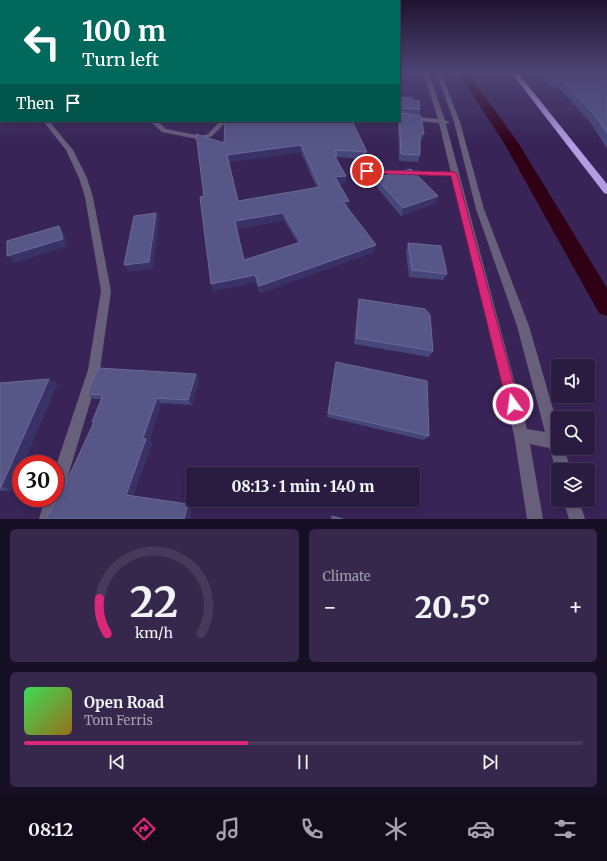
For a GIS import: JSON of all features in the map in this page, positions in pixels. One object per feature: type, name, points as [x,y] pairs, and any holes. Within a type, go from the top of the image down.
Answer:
[{"type":"highway","points":[[533,96],[607,191]]},
{"type":"street","points":[[433,96],[442,121],[453,172],[521,435],[535,519]]},
{"type":"street","points":[[447,96],[457,122],[480,209],[523,326],[551,430]]},
{"type":"street","points":[[400,117],[457,122]]},
{"type":"street","points":[[47,122],[69,150],[83,178],[89,197],[106,291],[94,370],[64,465]]},
{"type":"street","points":[[154,122],[164,131],[202,138],[210,135],[223,122]]},
{"type":"street","points":[[367,171],[470,172]]},
{"type":"street","points":[[521,435],[551,440]]},
{"type":"street","points":[[47,519],[50,507]]},
{"type":"street","points":[[574,507],[577,519]]},
{"type":"building","points":[[577,96],[607,96],[607,133],[595,115]]},
{"type":"building","points":[[400,97],[413,98],[413,100],[419,101],[420,109],[400,108]]},
{"type":"building","points":[[400,113],[421,116],[424,134],[420,133],[420,155],[401,154]]},
{"type":"building","points":[[225,122],[352,122],[367,152],[335,150],[337,155],[334,155],[346,176],[335,177],[349,201],[343,202],[376,245],[259,286],[255,275],[211,284],[200,197],[204,196],[196,134],[224,143]],"holes":[[[301,145],[320,187],[238,201],[227,155]],[[283,213],[301,242],[244,260],[235,221]]]},
{"type":"building","points":[[411,169],[438,196],[403,208],[376,178]]},
{"type":"building","points":[[156,213],[149,262],[124,265],[134,216]]},
{"type":"building","points":[[59,226],[63,239],[7,256],[7,241]]},
{"type":"building","points":[[408,243],[441,246],[447,274],[412,270]]},
{"type":"building","points":[[359,299],[425,309],[430,315],[433,351],[356,338]]},
{"type":"building","points":[[336,362],[427,381],[429,436],[328,413]]},
{"type":"building","points":[[98,368],[196,374],[188,400],[157,398],[143,438],[146,439],[126,495],[186,504],[187,507],[184,519],[46,519],[53,507],[64,507],[64,487],[94,422],[92,422],[103,395],[87,394]]},
{"type":"building","points":[[49,379],[15,455],[12,455],[12,462],[1,487],[0,487],[0,383]]},
{"type":"building","points":[[332,516],[343,519],[332,519]]},
{"type":"waterway","points":[[479,96],[510,141],[607,307]]},
{"type":"route","points":[[367,171],[454,174],[513,404]]}]
